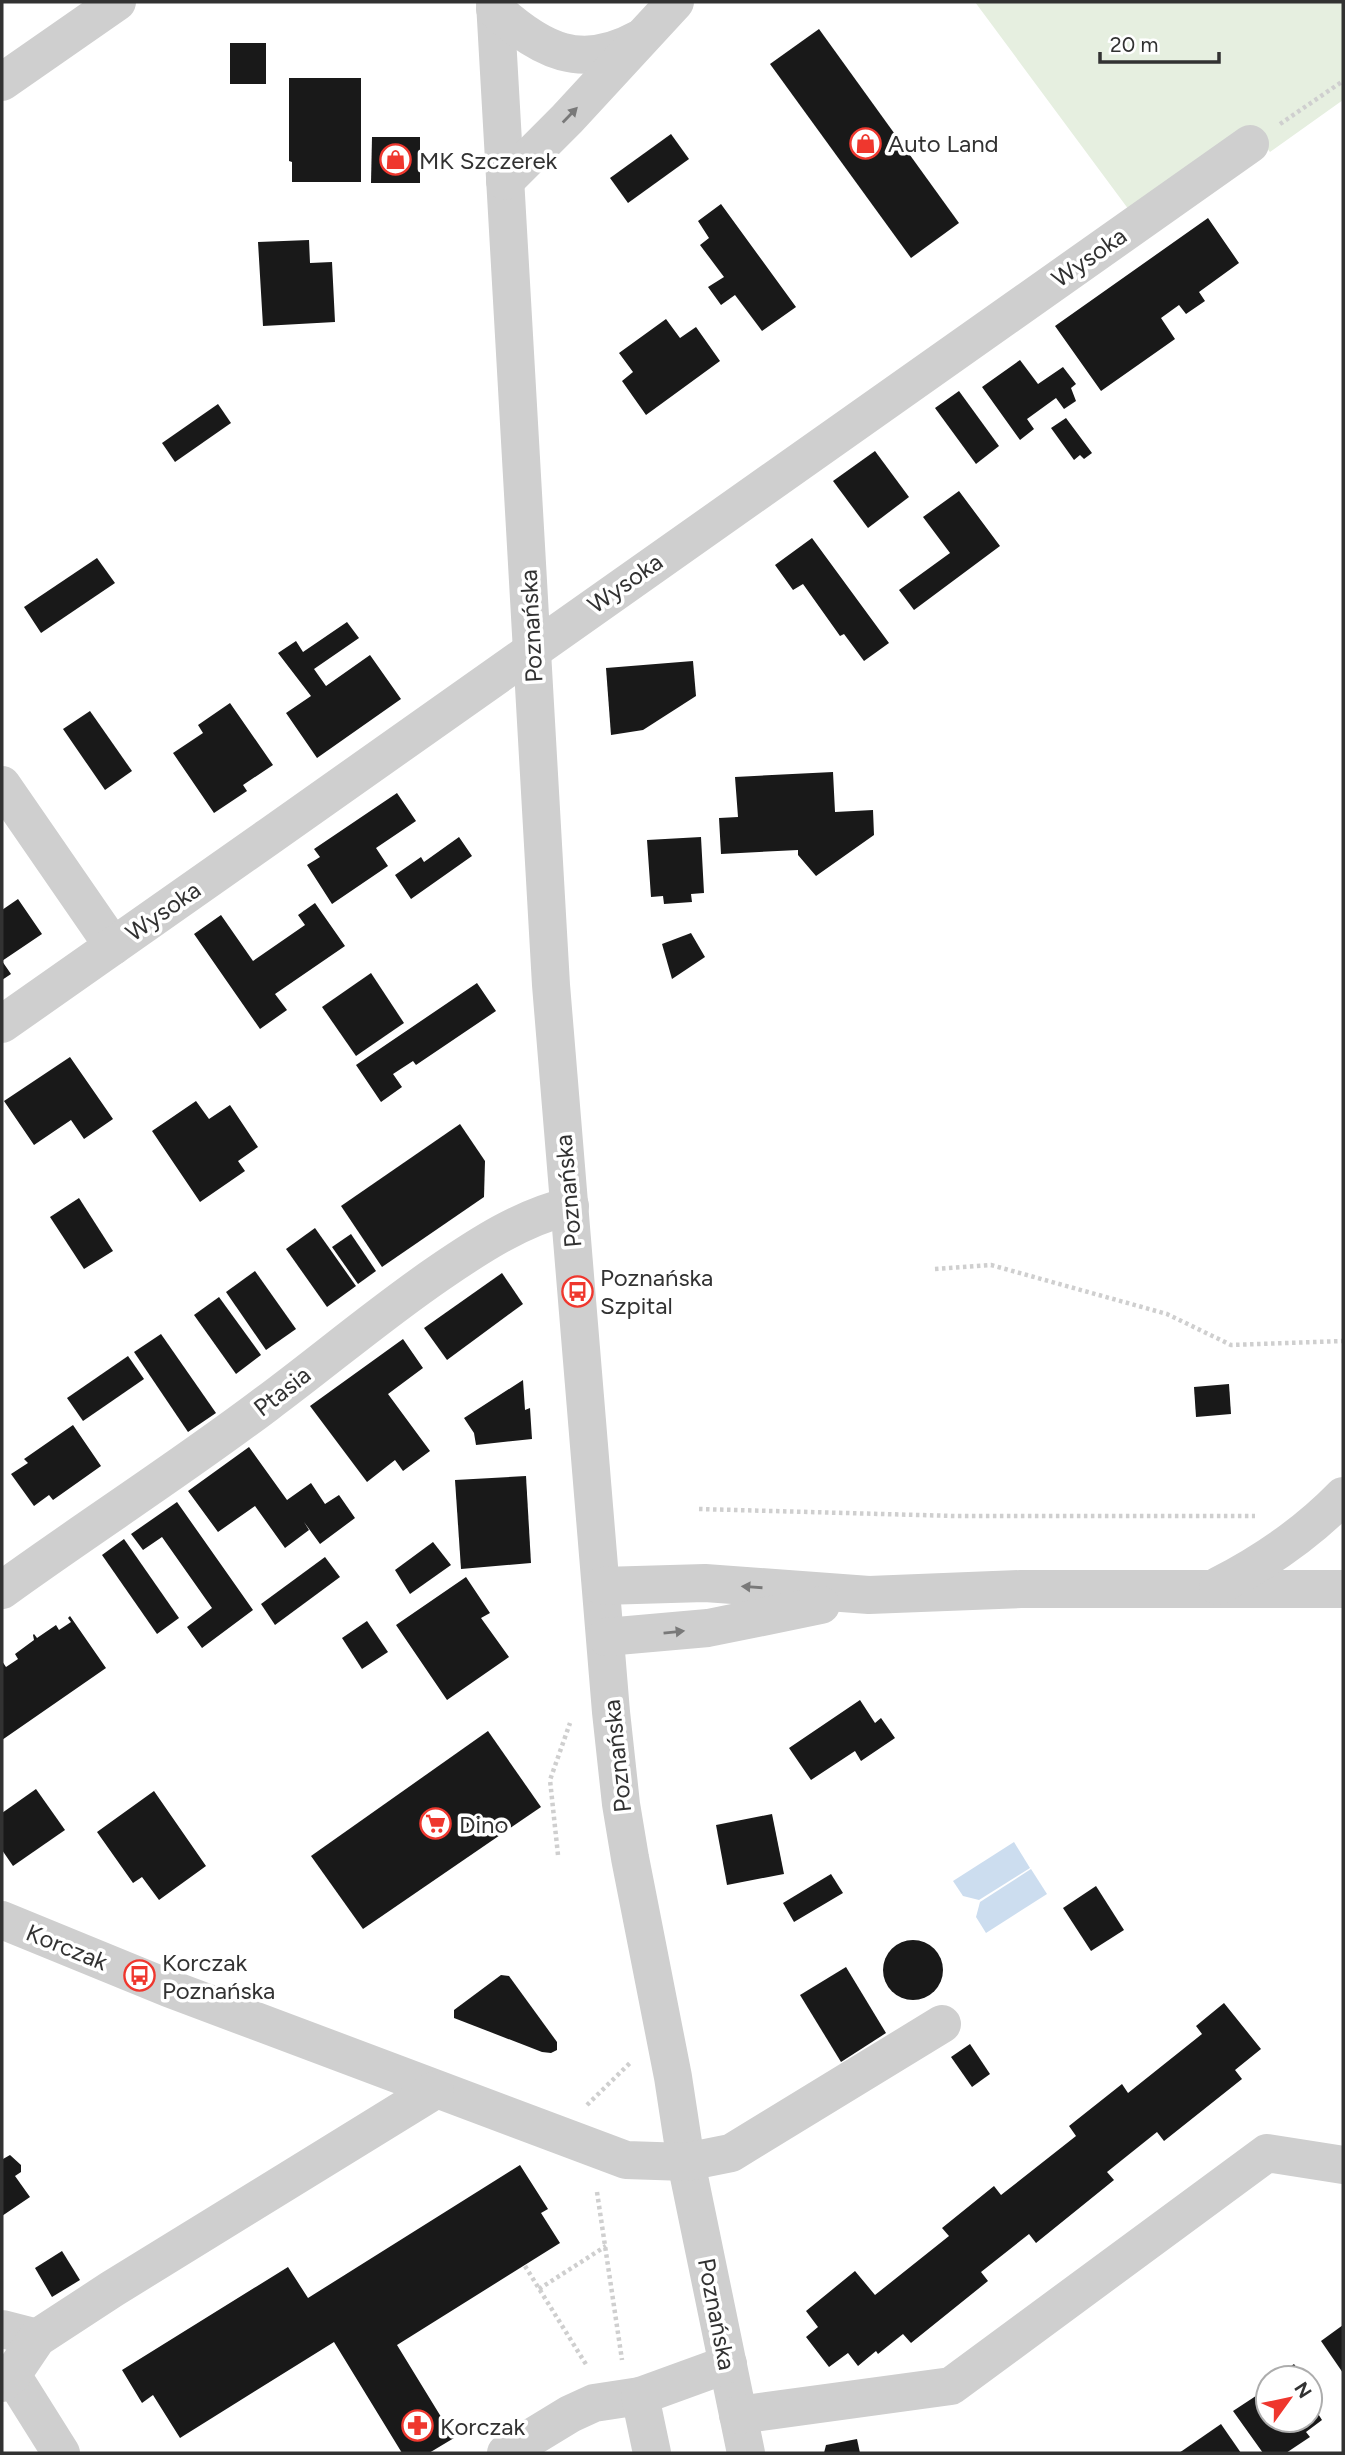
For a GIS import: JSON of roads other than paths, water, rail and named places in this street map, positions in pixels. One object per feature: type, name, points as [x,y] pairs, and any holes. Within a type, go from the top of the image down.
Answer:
[{"type":"street","points":[[2,82],[117,2]]},
{"type":"street","points":[[505,181],[567,119],[675,2]]},
{"type":"street","points":[[495,5],[528,36],[562,52],[604,54],[639,39]]},
{"type":"street","name":"Poznańska","points":[[495,5],[551,974],[621,1804],[686,2162],[746,2453]]},
{"type":"street","name":"Wysoka","points":[[2,1024],[1250,144]]},
{"type":"street","points":[[2,785],[113,946]]},
{"type":"street","name":"Ptasia","points":[[2,1590],[219,1439],[366,1326],[464,1256],[501,1233],[535,1217],[570,1206]]},
{"type":"street","points":[[1213,1589],[1270,1557],[1333,1506]]},
{"type":"street","points":[[602,1586],[705,1583],[869,1595],[1021,1589],[1343,1589]]},
{"type":"street","points":[[606,1637],[708,1628],[869,1595]]},
{"type":"street","name":"Korczak","points":[[2,1920],[139,1976],[625,2160],[686,2162],[732,2153],[942,2024]]},
{"type":"street","points":[[61,2453],[7,2379],[19,2334],[136,2274],[435,2090]]},
{"type":"street","points":[[738,2415],[951,2386],[1267,2153],[1343,2165]]},
{"type":"street","points":[[506,2453],[570,2414],[594,2403],[640,2396],[728,2364]]},
{"type":"street","points":[[640,2396],[652,2453]]},
{"type":"water","points":[[1014,1842],[1030,1868],[979,1900],[963,1896],[953,1881]]},
{"type":"water","points":[[1031,1869],[1047,1894],[986,1933],[976,1917],[980,1902]]},
{"type":"place","name":"Auto Land","points":[[865,143]]},
{"type":"place","name":"MK Szczerek","points":[[396,160]]},
{"type":"place","name":"Poznańska Szpital","points":[[577,1291]]},
{"type":"place","name":"Dino","points":[[436,1824]]},
{"type":"place","name":"Korczak Poznańska","points":[[139,1976]]},
{"type":"place","name":"Korczak","points":[[417,2426]]}]
